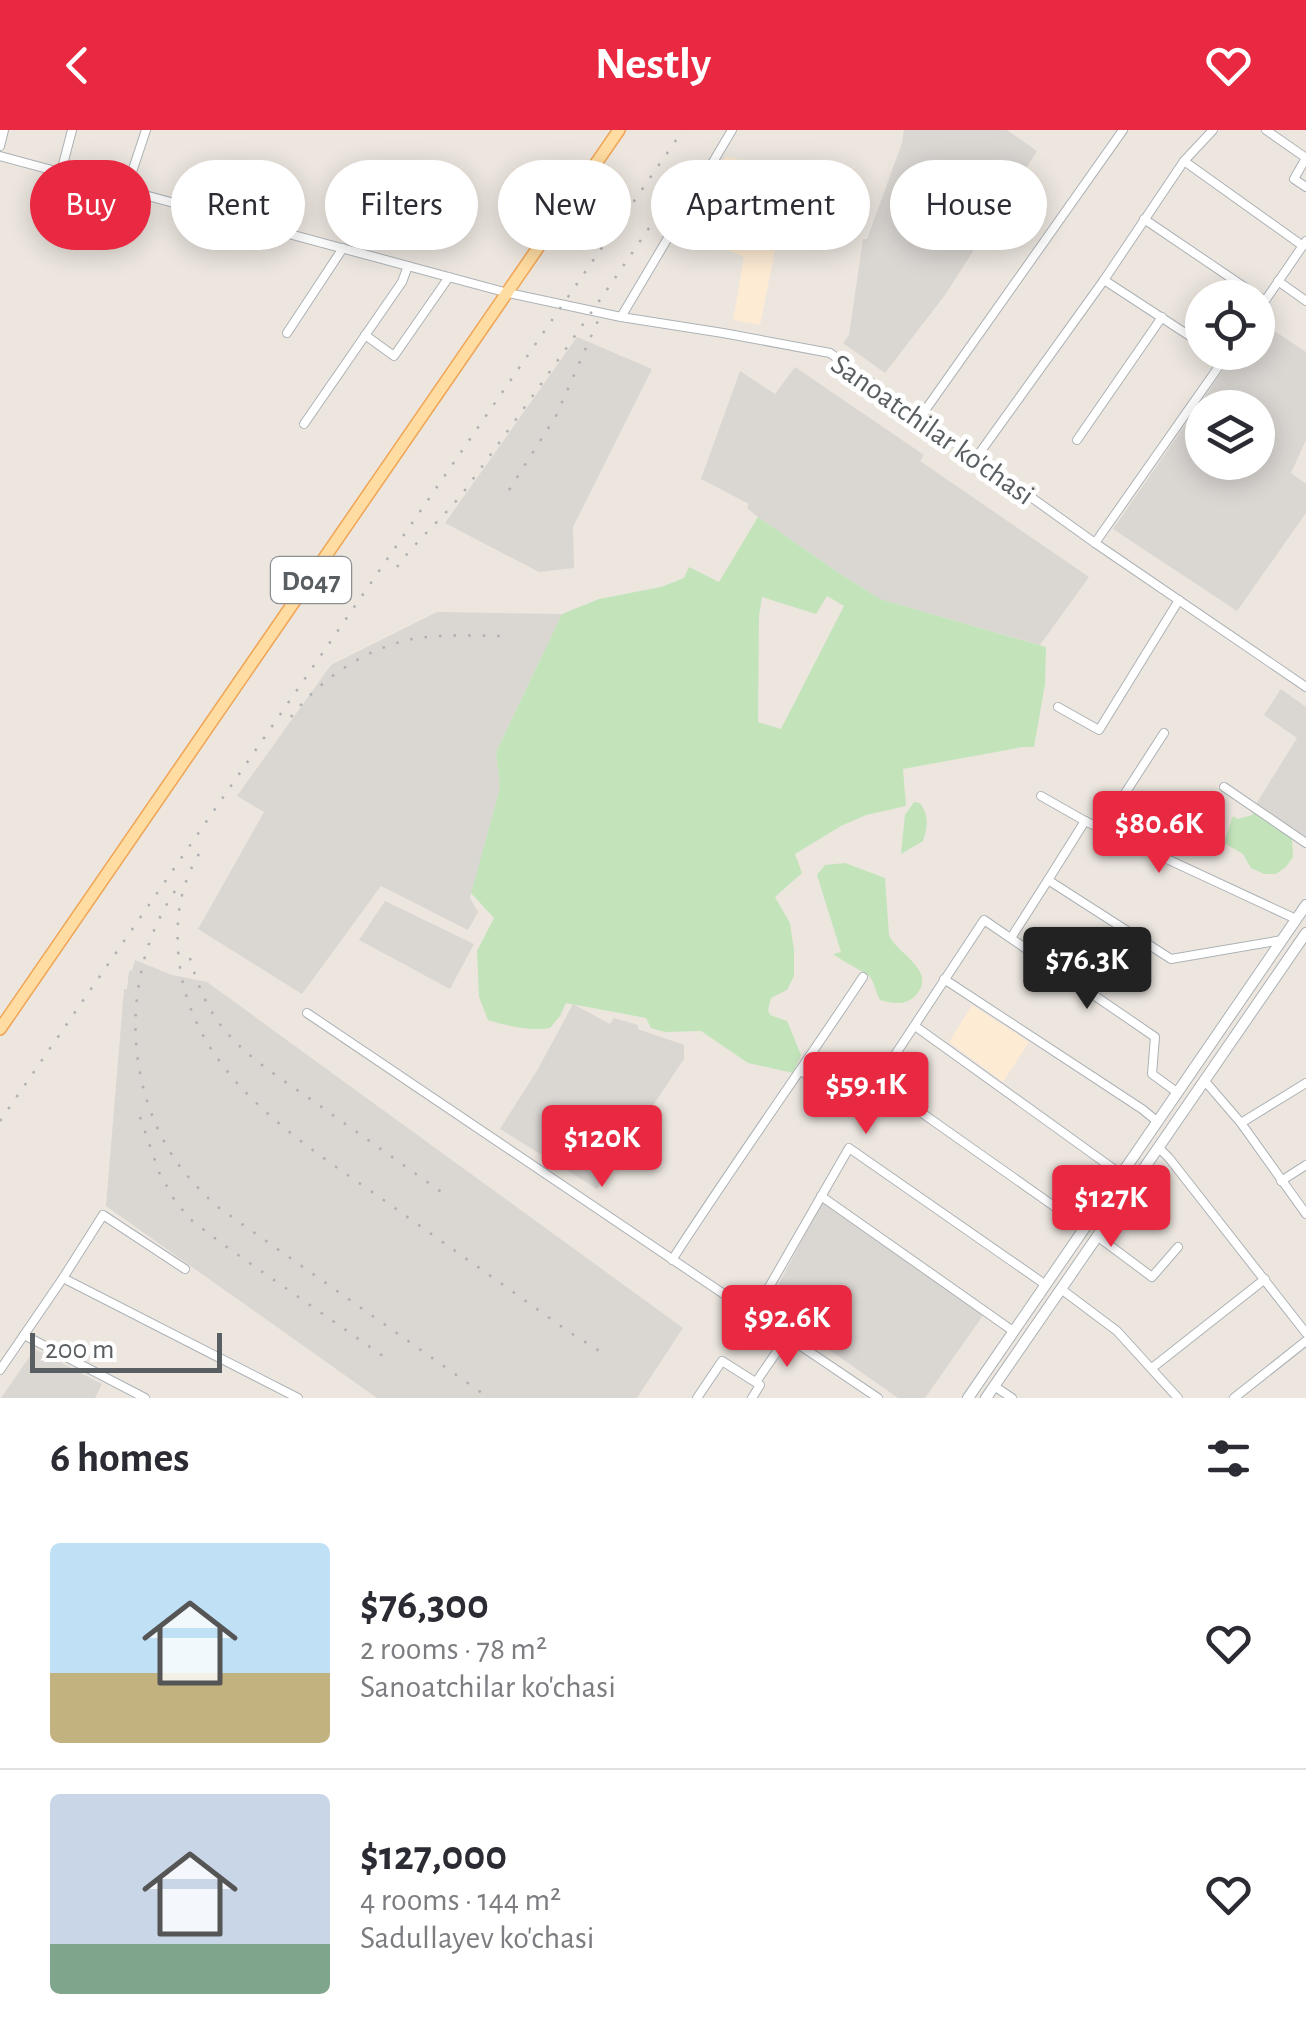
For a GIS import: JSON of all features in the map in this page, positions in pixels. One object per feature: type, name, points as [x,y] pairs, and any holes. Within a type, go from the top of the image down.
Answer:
[{"type":"main road","name":"D047","points":[[0,1029],[619,130]]},
{"type":"main road","points":[[968,1398],[1306,905]]},
{"type":"main road","points":[[986,1398],[1306,932]]},
{"type":"street","points":[[0,146],[4,130]]},
{"type":"street","points":[[64,160],[72,130]]},
{"type":"street","points":[[136,160],[146,130]]},
{"type":"street","points":[[621,317],[732,130]]},
{"type":"street","points":[[919,419],[1123,130]]},
{"type":"street","points":[[976,458],[1184,162],[1214,130]]},
{"type":"street","points":[[1266,130],[1306,158],[1294,178],[1306,187]]},
{"type":"street","name":"Sanoatchilar ko'chasi","points":[[0,156],[30,164]]},
{"type":"street","points":[[1184,162],[1304,244],[1275,286]]},
{"type":"street","name":"Sanoatchilar ko'chasi","points":[[151,197],[325,243]]},
{"type":"street","points":[[1144,219],[1234,280]]},
{"type":"street","points":[[286,334],[342,250]]},
{"type":"street","name":"Sanoatchilar ko'chasi","points":[[350,250],[508,293],[830,353],[1306,688]]},
{"type":"street","points":[[304,424],[402,282],[408,266]]},
{"type":"street","points":[[366,336],[394,356],[449,277]]},
{"type":"street","points":[[1104,280],[1185,333]]},
{"type":"street","points":[[1278,281],[1306,301]]},
{"type":"street","points":[[1077,440],[1162,318]]},
{"type":"street","points":[[1095,543],[1217,370]]},
{"type":"street","points":[[1058,707],[1099,730],[1180,600]]},
{"type":"street","points":[[1102,828],[1164,733]]},
{"type":"street","points":[[1224,787],[1306,844]]},
{"type":"street","points":[[1041,796],[1085,821],[1296,919]]},
{"type":"street","points":[[1010,938],[1085,821]]},
{"type":"street","points":[[1048,880],[1171,959],[1282,940]]},
{"type":"street","points":[[800,1072],[852,1106],[862,1105],[984,920],[1155,1037],[1152,1074],[1178,1093]]},
{"type":"street","points":[[672,1260],[864,977]]},
{"type":"street","points":[[944,980],[1158,1122]]},
{"type":"street","points":[[307,1012],[786,1337],[862,1394],[878,1398]]},
{"type":"street","points":[[915,1026],[1122,1175]]},
{"type":"street","points":[[1204,1080],[1242,1123],[1306,1214]]},
{"type":"street","points":[[878,1082],[1085,1228]]},
{"type":"street","points":[[1242,1123],[1306,1083]]},
{"type":"street","points":[[1158,1147],[1306,1333]]},
{"type":"street","points":[[754,1315],[849,1148],[1046,1284]]},
{"type":"street","points":[[1281,1180],[1306,1165]]},
{"type":"street","points":[[821,1196],[1014,1331]]},
{"type":"street","points":[[0,1370],[104,1215],[185,1270]]},
{"type":"street","points":[[1097,1236],[1152,1277],[1178,1247]]},
{"type":"street","points":[[63,1278],[277,1393],[298,1398]]},
{"type":"street","points":[[1152,1368],[1265,1278]]},
{"type":"street","points":[[1061,1288],[1116,1331],[1178,1398]]},
{"type":"street","points":[[24,1335],[145,1398]]},
{"type":"street","points":[[756,1382],[786,1337]]},
{"type":"street","points":[[1234,1398],[1306,1341]]},
{"type":"street","points":[[697,1398],[722,1360],[760,1385],[752,1398]]},
{"type":"street","points":[[994,1386],[1012,1398]]},
{"type":"shaded area","points":[[904,130],[1007,130],[1037,151],[1031,160],[896,160]]},
{"type":"shaded area","points":[[890,176],[890,250],[974,250],[945,295],[885,373],[843,343],[849,335],[861,250],[870,250],[870,231]]},
{"type":"shaded area","points":[[728,250],[775,250],[760,325],[733,320],[744,257]]},
{"type":"shaded area","points":[[1275,331],[1306,352],[1306,440],[1291,473],[1306,484],[1306,513],[1237,611],[1113,529],[1185,425],[1185,480],[1275,480],[1275,390],[1209,390],[1223,370],[1275,370]]},
{"type":"shaded area","points":[[577,337],[652,369],[573,527],[574,568],[539,572],[445,523]]},
{"type":"shaded area","points":[[795,367],[924,455],[920,461],[1089,577],[1040,645],[880,599],[758,517],[747,508],[749,504],[701,479],[740,371],[775,394]]},
{"type":"shaded area","points":[[437,612],[562,614],[496,752],[500,788],[470,898],[478,912],[468,930],[381,886],[302,994],[198,929],[264,812],[237,796],[331,665]]},
{"type":"shaded area","points":[[1281,689],[1306,707],[1306,839],[1256,804],[1297,738],[1264,715]]},
{"type":"shaded area","points":[[385,901],[474,944],[450,989],[359,940]]},
{"type":"shaded area","points":[[135,960],[172,975],[207,982],[683,1328],[637,1398],[377,1398],[106,1206],[124,989]]},
{"type":"shaded area","points":[[573,1004],[610,1024],[614,1018],[684,1045],[684,1059],[597,1189],[500,1129]]},
{"type":"shaded area","points":[[972,1005],[1029,1042],[1003,1082],[949,1042]]},
{"type":"shaded area","points":[[823,1201],[984,1314],[925,1398],[898,1398],[767,1306]]},
{"type":"shaded area","points":[[35,1349],[102,1384],[95,1398],[1,1398]]},
{"type":"green space","points":[[758,517],[880,599],[1046,647],[1045,684],[1034,747],[903,769],[906,806],[866,815],[795,854],[802,873],[775,897],[790,923],[794,976],[787,990],[771,998],[768,1010],[770,1015],[787,1021],[801,1055],[793,1073],[748,1063],[701,1031],[665,1032],[651,1028],[646,1018],[566,1003],[550,1028],[503,1024],[488,1020],[479,997],[477,951],[494,918],[471,893],[500,788],[496,752],[562,614],[599,599],[661,587],[684,578],[689,567],[719,582]],"holes":[[[827,596],[844,606],[781,729],[758,722],[762,597],[816,614]]]},
{"type":"green space","points":[[914,802],[920,803],[925,812],[925,836],[901,854],[905,815]]},
{"type":"green space","points":[[1254,812],[1292,837],[1293,857],[1276,874],[1251,868],[1243,854],[1224,843],[1233,816],[1238,819]]},
{"type":"green space","points":[[845,863],[885,878],[889,935],[922,977],[922,985],[909,1001],[880,1000],[870,977],[833,954],[841,952],[817,875],[825,865]]},
{"type":"railway","points":[[0,1121],[683,130]]},
{"type":"railway","points":[[397,567],[468,486],[651,225]]},
{"type":"railway","points":[[509,490],[556,416],[600,316]]},
{"type":"railway","points":[[291,717],[314,691],[343,669],[391,645],[433,636],[510,636]]},
{"type":"railway","points":[[199,854],[181,900],[178,949],[186,995],[203,1035],[227,1071],[290,1133],[601,1352]]},
{"type":"railway","points":[[175,891],[146,955],[138,989],[136,1024],[145,1094],[174,1158],[215,1205],[489,1398]]},
{"type":"railway","points":[[190,958],[212,1012],[243,1049],[447,1196]]},
{"type":"railway","points":[[140,1117],[159,1172],[190,1219],[383,1356]]}]
